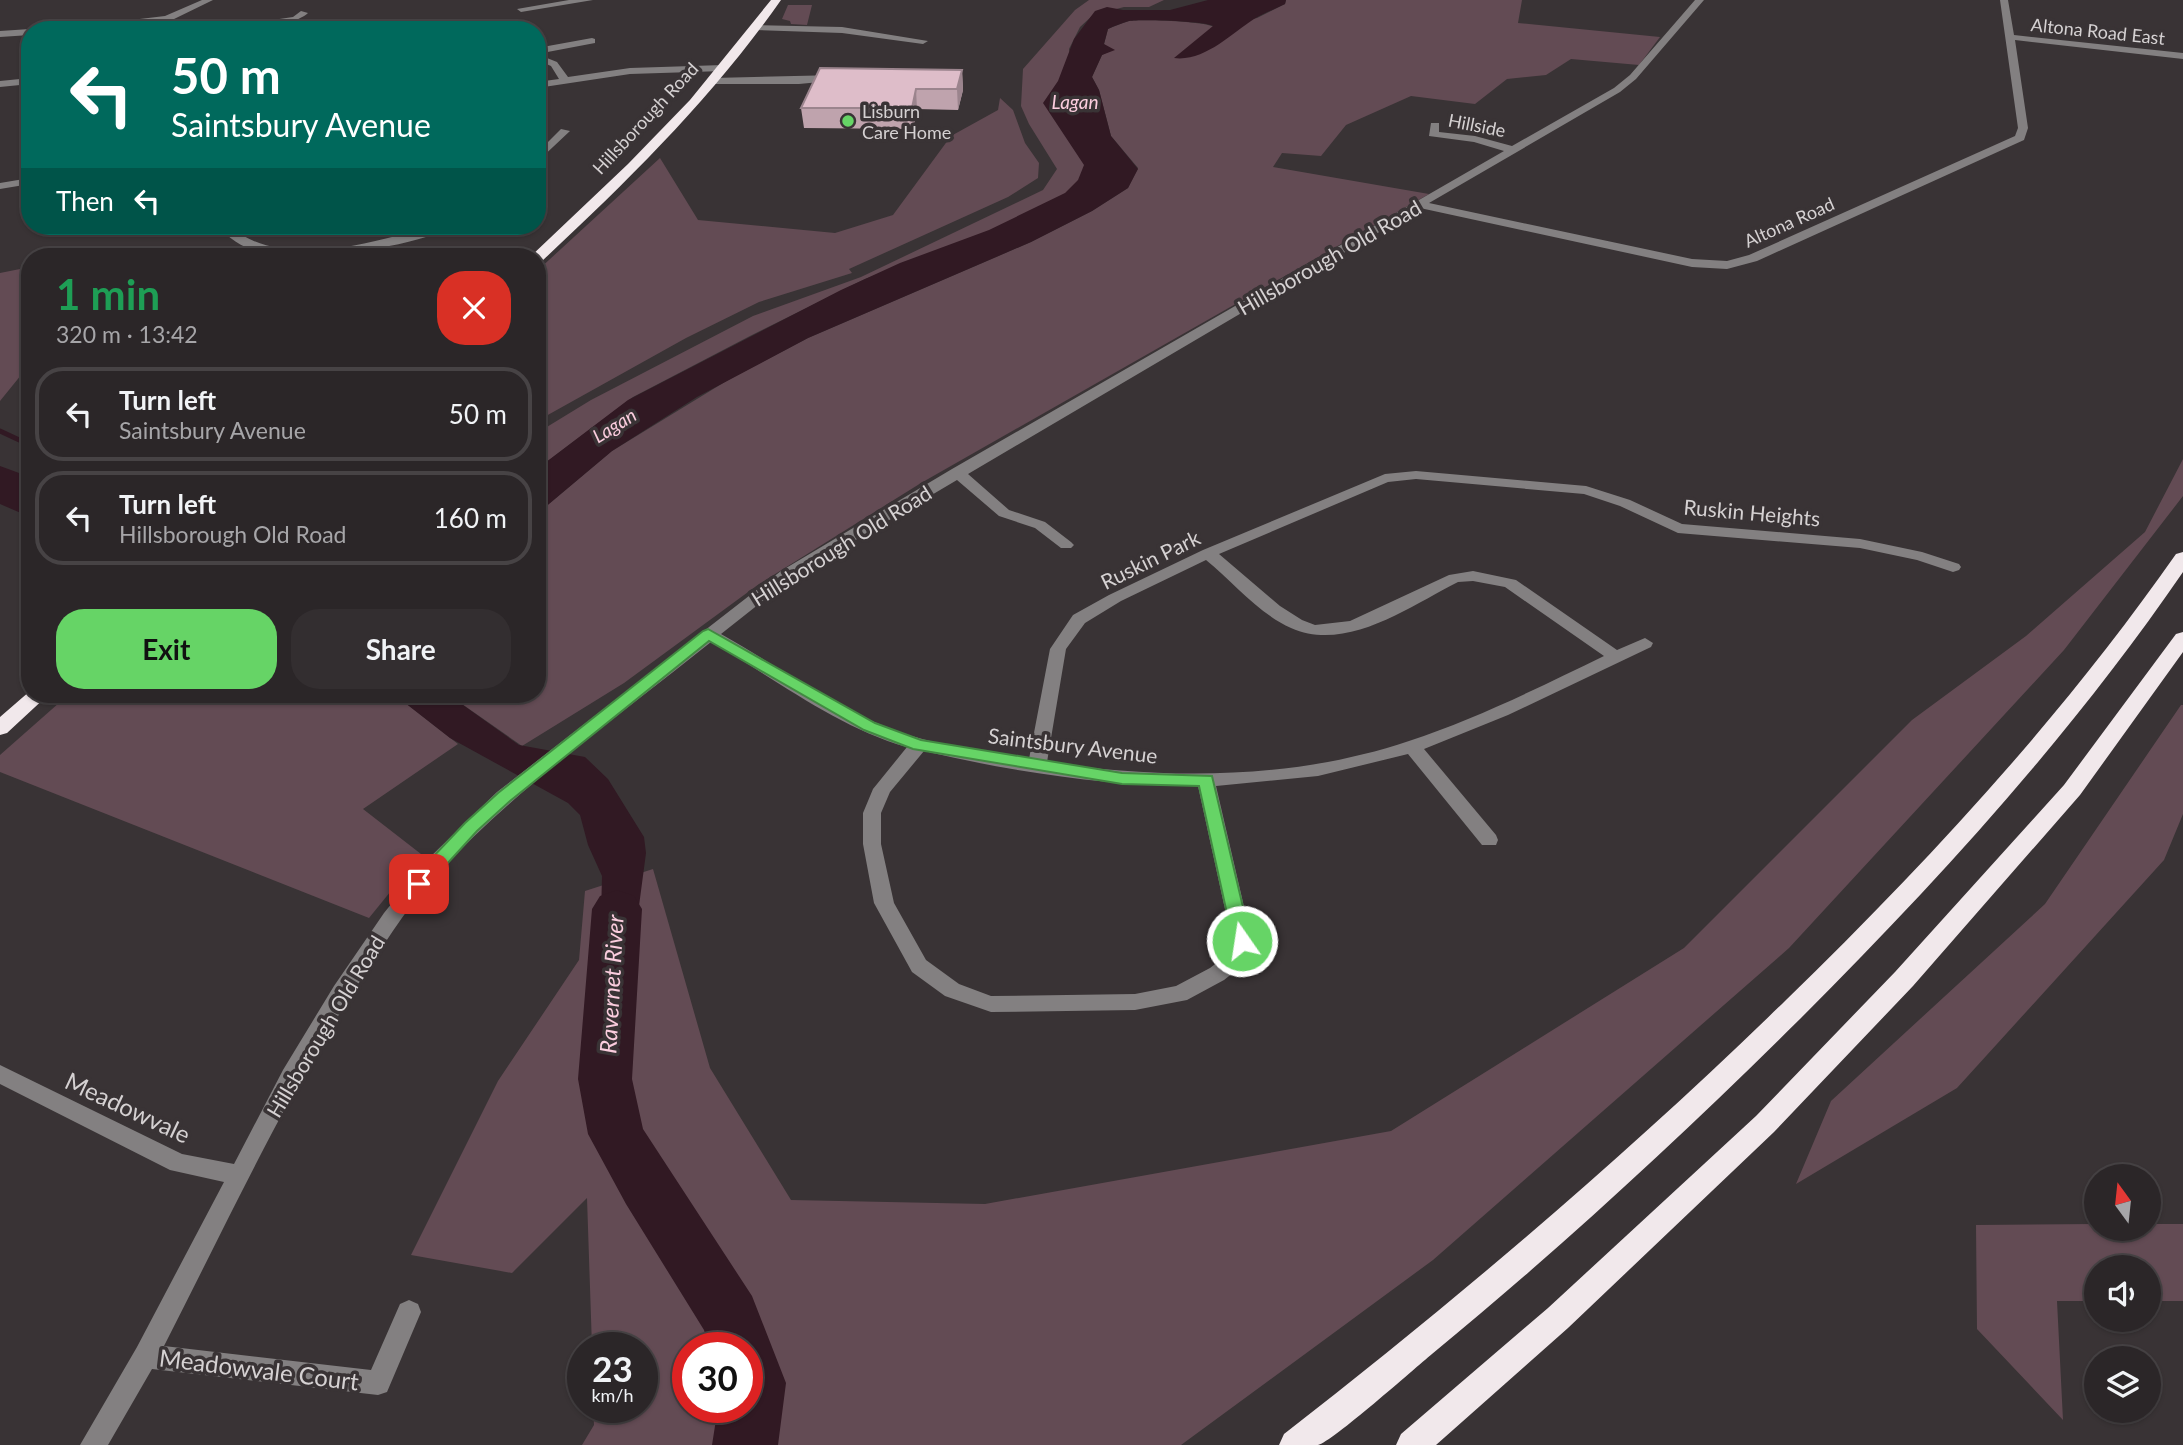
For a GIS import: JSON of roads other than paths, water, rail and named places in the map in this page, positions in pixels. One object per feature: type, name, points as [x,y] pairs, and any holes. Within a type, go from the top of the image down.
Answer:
[{"type":"highway","name":"Hillsborough Road","points":[[546,249],[653,147],[757,28],[776,0]]},
{"type":"highway","points":[[1295,1445],[1362,1394],[1560,1225],[1742,1061],[1885,917],[1993,800],[2089,689],[2183,558]]},
{"type":"highway","points":[[1412,1445],[1558,1318],[1755,1133],[1894,989],[2071,790],[2183,638]]},
{"type":"highway","points":[[0,728],[29,703]]},
{"type":"street","points":[[146,21],[167,19],[209,0]]},
{"type":"street","points":[[521,9],[589,0]]},
{"type":"street","name":"Hillsborough Old Road","points":[[93,1445],[146,1356],[237,1175],[341,992],[391,918],[432,867],[504,797],[583,732],[787,574],[957,472],[1617,90],[1643,66],[1700,0]]},
{"type":"street","name":"Altona Road","points":[[1421,205],[1692,263],[1717,265],[1740,262],[2021,138],[2023,128],[2004,0]]},
{"type":"street","points":[[264,21],[263,15],[268,10]]},
{"type":"street","points":[[280,21],[295,19],[304,13]]},
{"type":"street","points":[[757,28],[842,30],[923,41]]},
{"type":"street","points":[[0,34],[21,33]]},
{"type":"street","name":"Altona Road East","points":[[2010,37],[2183,56]]},
{"type":"street","points":[[546,54],[592,41]]},
{"type":"street","points":[[546,60],[554,64],[565,80]]},
{"type":"street","points":[[546,83],[630,71],[723,68]]},
{"type":"street","points":[[713,80],[799,81],[845,78]]},
{"type":"street","points":[[0,84],[21,81]]},
{"type":"street","points":[[546,150],[565,131]]},
{"type":"street","name":"Hillside","points":[[1433,134],[1475,139],[1513,150]]},
{"type":"street","points":[[0,186],[21,182]]},
{"type":"street","points":[[235,235],[241,240],[268,248]]},
{"type":"street","points":[[346,248],[395,242],[416,235]]},
{"type":"street","points":[[957,472],[1004,513],[1040,525],[1066,545]]},
{"type":"street","name":"Ruskin Heights","points":[[1385,478],[1416,475],[1586,490],[1625,503],[1678,528],[1700,532],[1864,543],[1930,558],[1953,567]]},
{"type":"street","name":"Ruskin Park","points":[[1037,766],[1058,649],[1079,619],[1115,598],[1208,554],[1385,478]]},
{"type":"street","points":[[1208,554],[1295,624],[1321,633],[1348,629],[1455,578],[1473,576],[1510,583],[1616,657]]},
{"type":"street","name":"Saintsbury Avenue","points":[[708,634],[869,727],[919,745],[1122,778],[1206,780],[1265,777],[1323,769],[1412,747],[1492,717],[1645,643]]},
{"type":"street","points":[[919,745],[882,789],[872,813],[872,844],[884,903],[919,966],[952,990],[991,1004],[1135,1002],[1180,994],[1217,974],[1236,959],[1242,941],[1206,780]]},
{"type":"street","points":[[1412,747],[1489,840]]},
{"type":"street","name":"Meadowvale","points":[[0,1074],[178,1163],[237,1175]]},
{"type":"street","name":"Meadowvale Court","points":[[146,1356],[378,1383],[409,1312]]},
{"type":"water","name":"Lagan","points":[[1208,0],[1286,0],[1285,4],[1254,19],[1217,46],[1185,58],[1174,58],[1213,26],[1136,20],[1108,29],[1104,44],[1115,50],[1102,55],[1092,77],[1099,90],[1111,136],[1138,169],[1128,188],[1092,211],[1031,242],[808,338],[697,397],[612,451],[546,506],[546,462],[628,400],[841,290],[900,263],[989,230],[1065,193],[1078,180],[1084,165],[1043,103],[1058,81],[1074,39],[1095,11],[1107,7],[1123,10],[1170,10]]},
{"type":"water","points":[[0,466],[21,474],[21,513],[0,504]]},
{"type":"water","points":[[405,703],[460,703],[519,745],[585,757],[608,779],[644,837],[646,853],[637,921],[636,966],[592,970],[601,916],[602,876],[588,845],[580,815],[568,803],[450,738]]},
{"type":"waterway","points":[[0,431],[21,441]]},
{"type":"waterway","name":"Ravernet River","points":[[617,909],[605,1079],[616,1134],[730,1317],[735,1332]]},
{"type":"waterway","name":"Ravernet River","points":[[745,1445],[748,1423]]},
{"type":"place","name":"Lisburn Care Home","points":[[848,121]]}]
